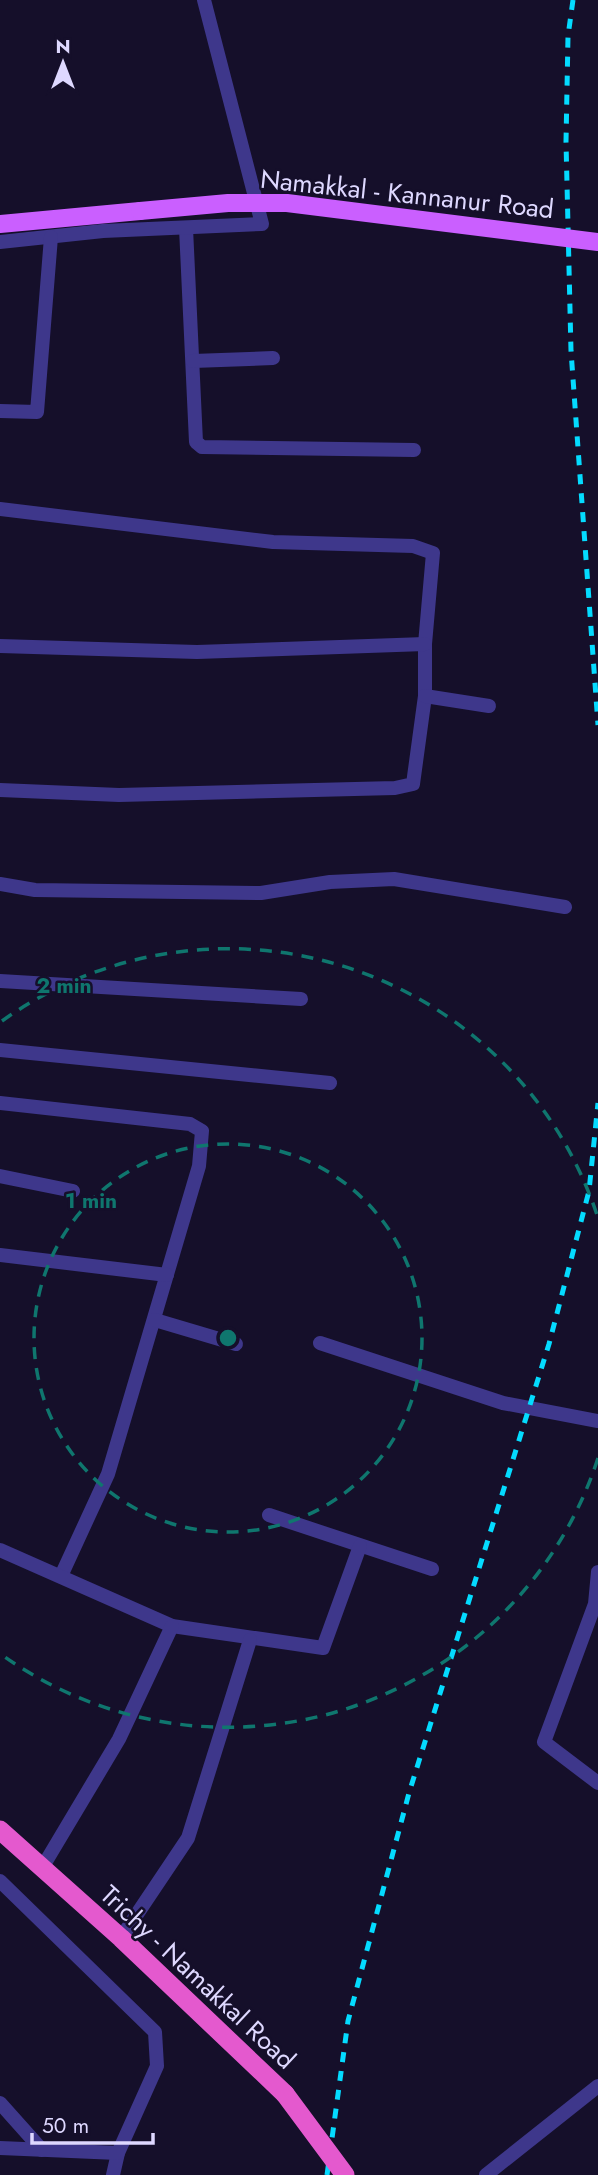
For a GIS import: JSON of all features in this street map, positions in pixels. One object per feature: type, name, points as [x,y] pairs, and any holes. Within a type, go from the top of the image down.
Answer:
[{"type":"highway","name":"Trichy - Namakkal Road","points":[[0,1830],[121,1938],[285,2094],[345,2175]]},
{"type":"main road","name":"Namakkal - Kannanur Road","points":[[0,224],[229,203],[287,203],[598,242]]},
{"type":"street","points":[[0,242],[262,224],[204,0]]},
{"type":"street","points":[[186,228],[193,361],[193,427],[196,442],[202,447],[414,450]]},
{"type":"street","points":[[0,411],[37,412],[51,237]]},
{"type":"street","points":[[193,361],[273,358]]},
{"type":"street","points":[[0,509],[273,542],[413,546],[433,553],[425,644],[425,696],[413,784],[396,788],[119,795],[0,790]]},
{"type":"street","points":[[0,646],[197,652],[425,644]]},
{"type":"street","points":[[425,696],[489,706]]},
{"type":"street","points":[[0,884],[35,890],[261,893],[330,882],[394,879],[565,907]]},
{"type":"street","points":[[0,981],[302,999]]},
{"type":"street","points":[[0,1050],[330,1083]]},
{"type":"street","points":[[0,1103],[190,1124],[202,1130],[199,1166],[108,1474],[61,1576]]},
{"type":"street","points":[[0,1176],[74,1191]]},
{"type":"street","points":[[0,1255],[167,1275]]},
{"type":"street","points":[[155,1320],[236,1344]]},
{"type":"street","points":[[320,1343],[503,1403],[598,1421]]},
{"type":"street","points":[[269,1515],[432,1569]]},
{"type":"street","points":[[0,1550],[172,1626],[250,1640],[323,1648],[360,1546]]},
{"type":"street","points":[[598,1572],[596,1605],[544,1742],[598,1783]]},
{"type":"street","points":[[42,1868],[119,1739],[172,1626]]},
{"type":"street","points":[[121,1938],[188,1838],[250,1640]]},
{"type":"street","points":[[0,1881],[155,2032],[157,2066],[118,2153],[113,2175]]},
{"type":"street","points":[[486,2175],[598,2086]]},
{"type":"street","points":[[0,2103],[42,2150]]},
{"type":"street","points":[[0,2148],[118,2153]]},
{"type":"railway","points":[[573,0],[568,36],[566,142],[571,351],[598,725]]},
{"type":"railway","points":[[327,2175],[348,2021],[409,1793],[549,1344],[589,1191],[598,1103]]}]
